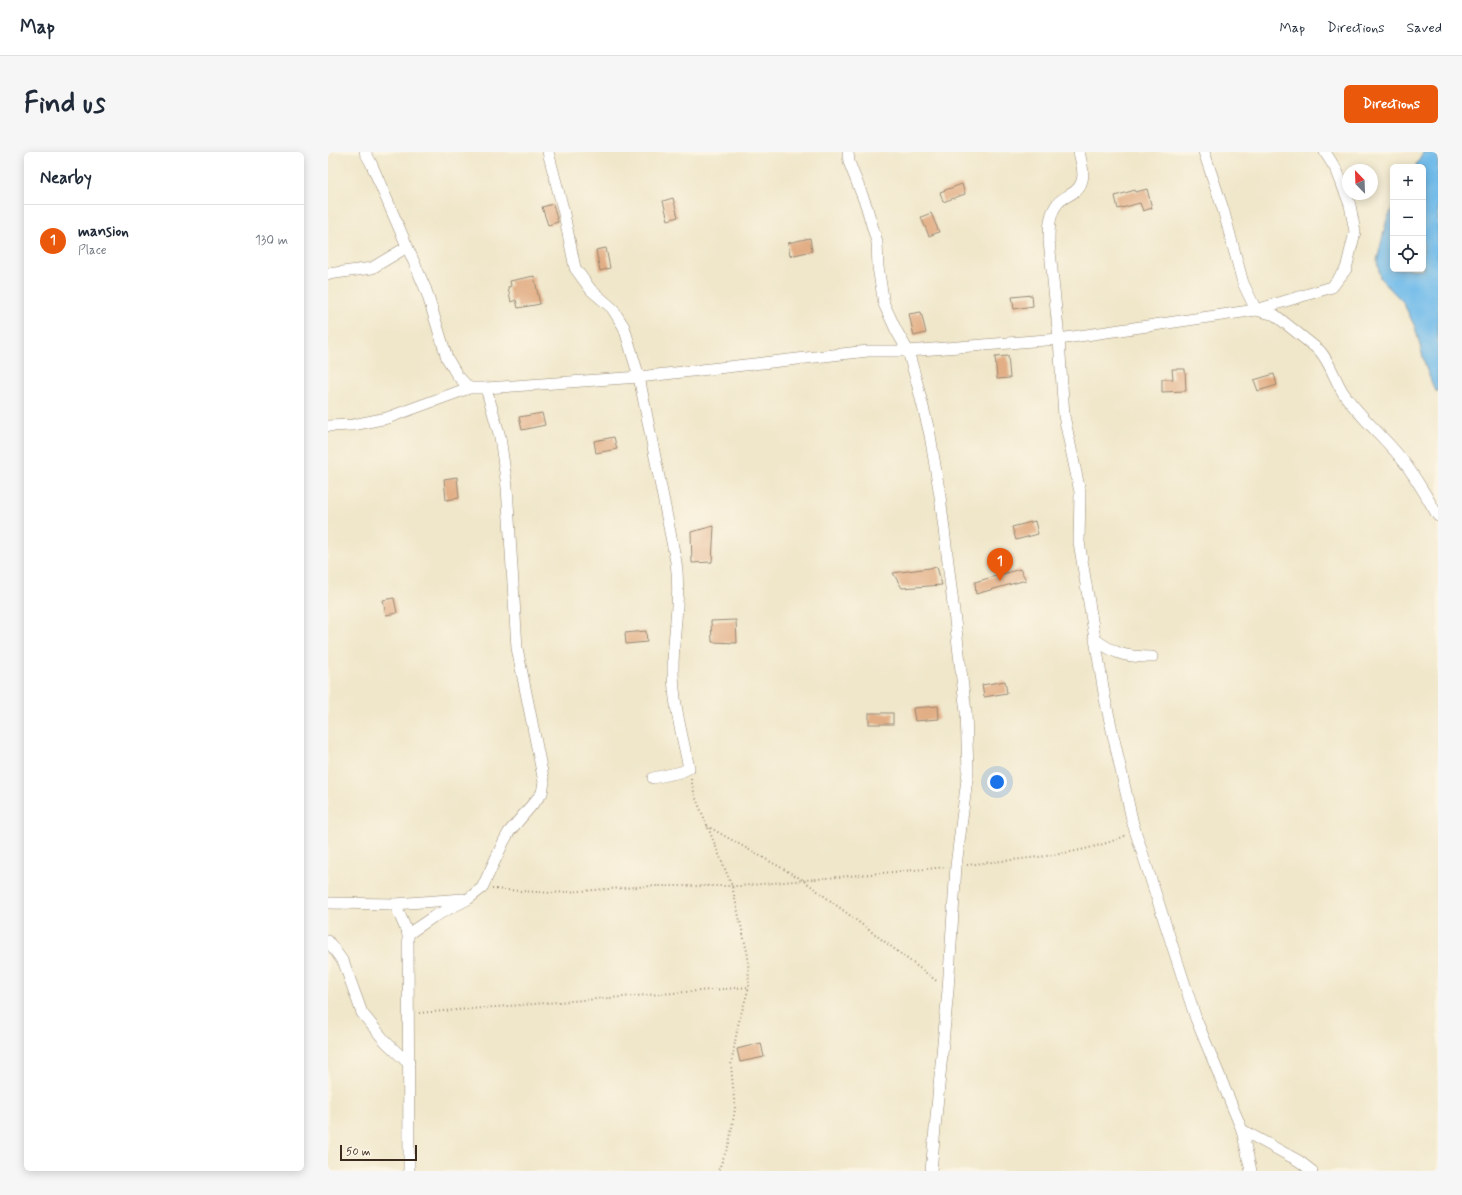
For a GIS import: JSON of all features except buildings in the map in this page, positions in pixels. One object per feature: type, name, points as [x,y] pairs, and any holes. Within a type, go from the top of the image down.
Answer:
[{"type":"street","points":[[365,152],[372,163],[426,290],[447,358],[457,375],[469,388]]},
{"type":"street","points":[[548,152],[563,209],[575,268],[591,290],[612,308],[624,327],[639,376],[677,574],[673,669],[680,729],[689,768],[681,772],[653,778]]},
{"type":"street","points":[[848,152],[849,162],[866,205],[877,242],[878,267],[884,304],[908,351],[918,383],[930,435],[940,496],[966,712],[968,771],[956,866],[948,990],[931,1171]]},
{"type":"street","points":[[1079,152],[1084,170],[1080,184],[1074,192],[1058,202],[1053,210],[1049,228],[1064,416],[1080,492],[1079,542],[1106,699],[1135,831],[1196,1019],[1242,1130],[1251,1171]]},
{"type":"street","points":[[1204,152],[1223,209],[1243,283],[1256,310],[1275,316],[1324,356],[1335,380],[1344,394],[1360,414],[1400,457],[1438,516]]},
{"type":"street","points":[[328,426],[353,425],[387,418],[469,388],[639,376],[868,352],[908,351],[1059,339],[1256,310],[1332,287],[1346,269],[1355,232],[1350,205],[1337,171],[1325,152]]},
{"type":"street","points":[[328,274],[372,268],[407,247]]},
{"type":"street","points":[[408,934],[433,917],[468,899],[482,888],[509,832],[542,793],[544,782],[517,648],[507,487],[500,437],[486,388]]},
{"type":"street","points":[[1096,640],[1108,650],[1124,655],[1152,657]]},
{"type":"street","points":[[328,902],[396,904],[468,899]]},
{"type":"street","points":[[396,904],[408,934],[409,1171]]},
{"type":"street","points":[[328,941],[344,963],[362,1013],[385,1041],[409,1064]]},
{"type":"street","points":[[1242,1130],[1299,1161],[1312,1171]]},
{"type":"path","points":[[689,768],[695,796],[732,886],[748,956],[749,987],[738,1025],[731,1065],[734,1109],[729,1144],[718,1171]]},
{"type":"path","points":[[707,826],[803,880],[948,990]]},
{"type":"path","points":[[482,888],[551,893],[652,886],[732,886],[803,880],[956,866],[1067,853],[1113,841],[1135,831]]},
{"type":"path","points":[[409,1014],[749,987]]},
{"type":"water","points":[[1423,152],[1438,152],[1438,391],[1435,391],[1426,368],[1415,327],[1403,302],[1380,278],[1377,261],[1386,223],[1390,213],[1390,272],[1426,272],[1426,164],[1417,164]]},
{"type":"place","name":"mansion","points":[[1000,581]]}]
